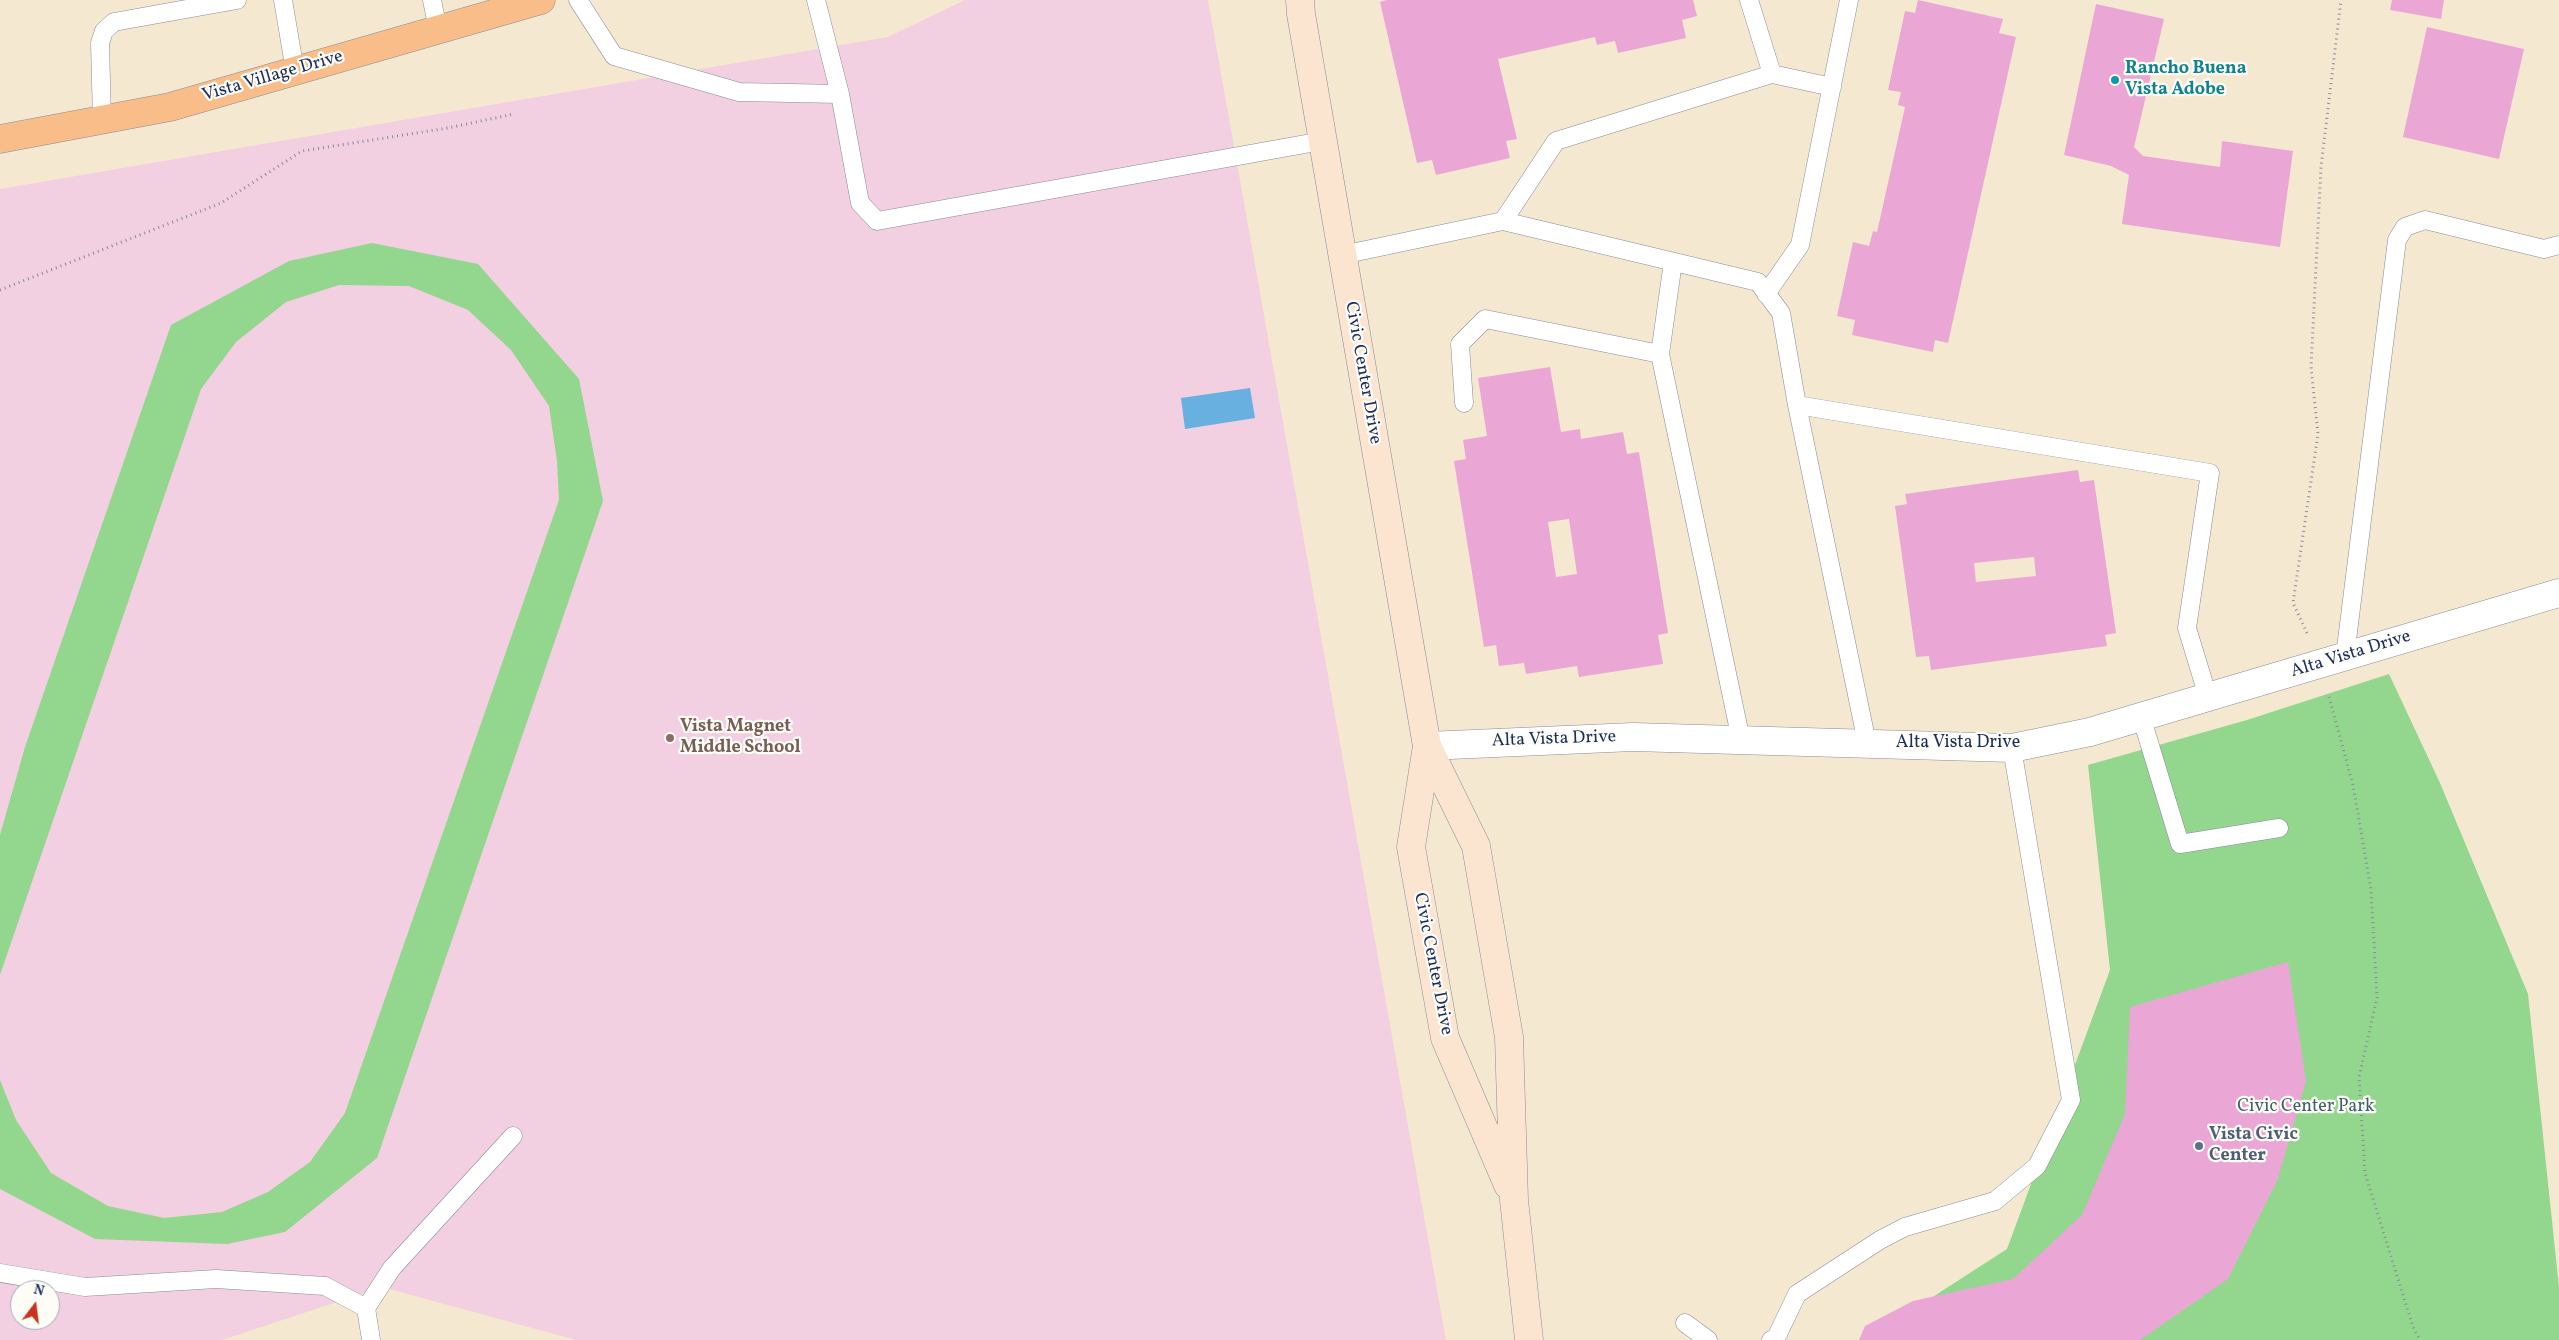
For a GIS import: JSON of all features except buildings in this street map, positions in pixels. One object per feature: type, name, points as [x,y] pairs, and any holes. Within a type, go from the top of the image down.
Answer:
[{"type":"main road","name":"Vista Village Drive","points":[[0,139],[170,107],[541,0]]},
{"type":"main road","name":"Civic Center Drive","points":[[1300,0],[1322,140],[1426,746],[1476,846],[1508,1036],[1514,1200],[1528,1340]]},
{"type":"main road","name":"Civic Center Drive","points":[[1426,746],[1411,847],[1444,1038],[1514,1200]]},
{"type":"street","name":"Alta Vista Drive","points":[[1426,746],[1633,737],[2012,748],[2090,732],[2559,593]]},
{"type":"lane","points":[[102,120],[100,42],[104,31],[114,22],[237,0]]},
{"type":"lane","points":[[283,0],[295,71]]},
{"type":"lane","points":[[432,0],[438,30]]},
{"type":"lane","points":[[578,0],[614,56],[739,92],[840,94]]},
{"type":"lane","points":[[816,0],[840,94],[860,203],[878,221],[1322,140]]},
{"type":"lane","points":[[1749,0],[1772,74]]},
{"type":"lane","points":[[1766,294],[1800,245],[1850,0]]},
{"type":"lane","points":[[1503,221],[1556,141],[1772,74],[1832,88]]},
{"type":"lane","points":[[2333,660],[2397,240],[2406,227],[2426,220],[2544,249],[2559,245]]},
{"type":"lane","points":[[1342,255],[1503,221],[1758,282],[1781,314],[1797,405],[1867,743]]},
{"type":"lane","points":[[1673,262],[1660,354],[1740,740]]},
{"type":"lane","points":[[1464,403],[1460,344],[1485,319],[1660,354]]},
{"type":"lane","points":[[1797,405],[2210,473],[2187,628],[2208,697]]},
{"type":"lane","points":[[2141,716],[2180,844],[2279,828]]},
{"type":"lane","points":[[1771,1340],[1776,1338],[1798,1294],[1880,1240],[1905,1227],[1995,1201],[2037,1166],[2071,1100],[2012,748]]},
{"type":"lane","points":[[371,1340],[366,1308],[392,1268],[513,1136]]},
{"type":"lane","points":[[0,1273],[85,1287],[216,1279],[325,1286],[366,1308]]},
{"type":"lane","points":[[1685,1323],[1708,1340]]},
{"type":"path","points":[[2341,0],[2321,167],[2311,367],[2318,434],[2293,603],[2333,660],[2371,890],[2377,998],[2359,1077],[2365,1173],[2413,1327],[2420,1340]]},
{"type":"path","points":[[0,290],[221,204],[302,151],[448,128],[514,114]]},
{"type":"shaded area","name":"Vista Magnet Middle School","points":[[965,0],[1208,0],[1446,1340],[576,1340],[382,1287],[222,1340],[0,1340],[0,189],[888,37]]},
{"type":"green space","points":[[372,243],[478,264],[579,379],[603,501],[377,1158],[285,1232],[227,1244],[95,1239],[0,1189],[0,1080],[16,1120],[51,1173],[108,1206],[164,1218],[222,1212],[268,1192],[310,1162],[345,1113],[559,500],[557,461],[549,406],[511,350],[468,310],[409,286],[339,285],[286,302],[236,342],[201,389],[0,975],[0,835],[25,747],[171,325],[289,261]]},
{"type":"green space","name":"Civic Center Park","points":[[2389,674],[2440,783],[2528,994],[2559,1287],[2559,1340],[1866,1340],[2007,1249],[2110,970],[2088,765],[2247,720]]},
{"type":"water","points":[[1250,388],[1255,418],[1185,429],[1181,398]]},
{"type":"place","name":"Rancho Buena Vista Adobe","points":[[2115,80]]},
{"type":"place","name":"Vista Magnet Middle School","points":[[670,738]]},
{"type":"place","name":"Vista Civic Center","points":[[2199,1146]]}]
